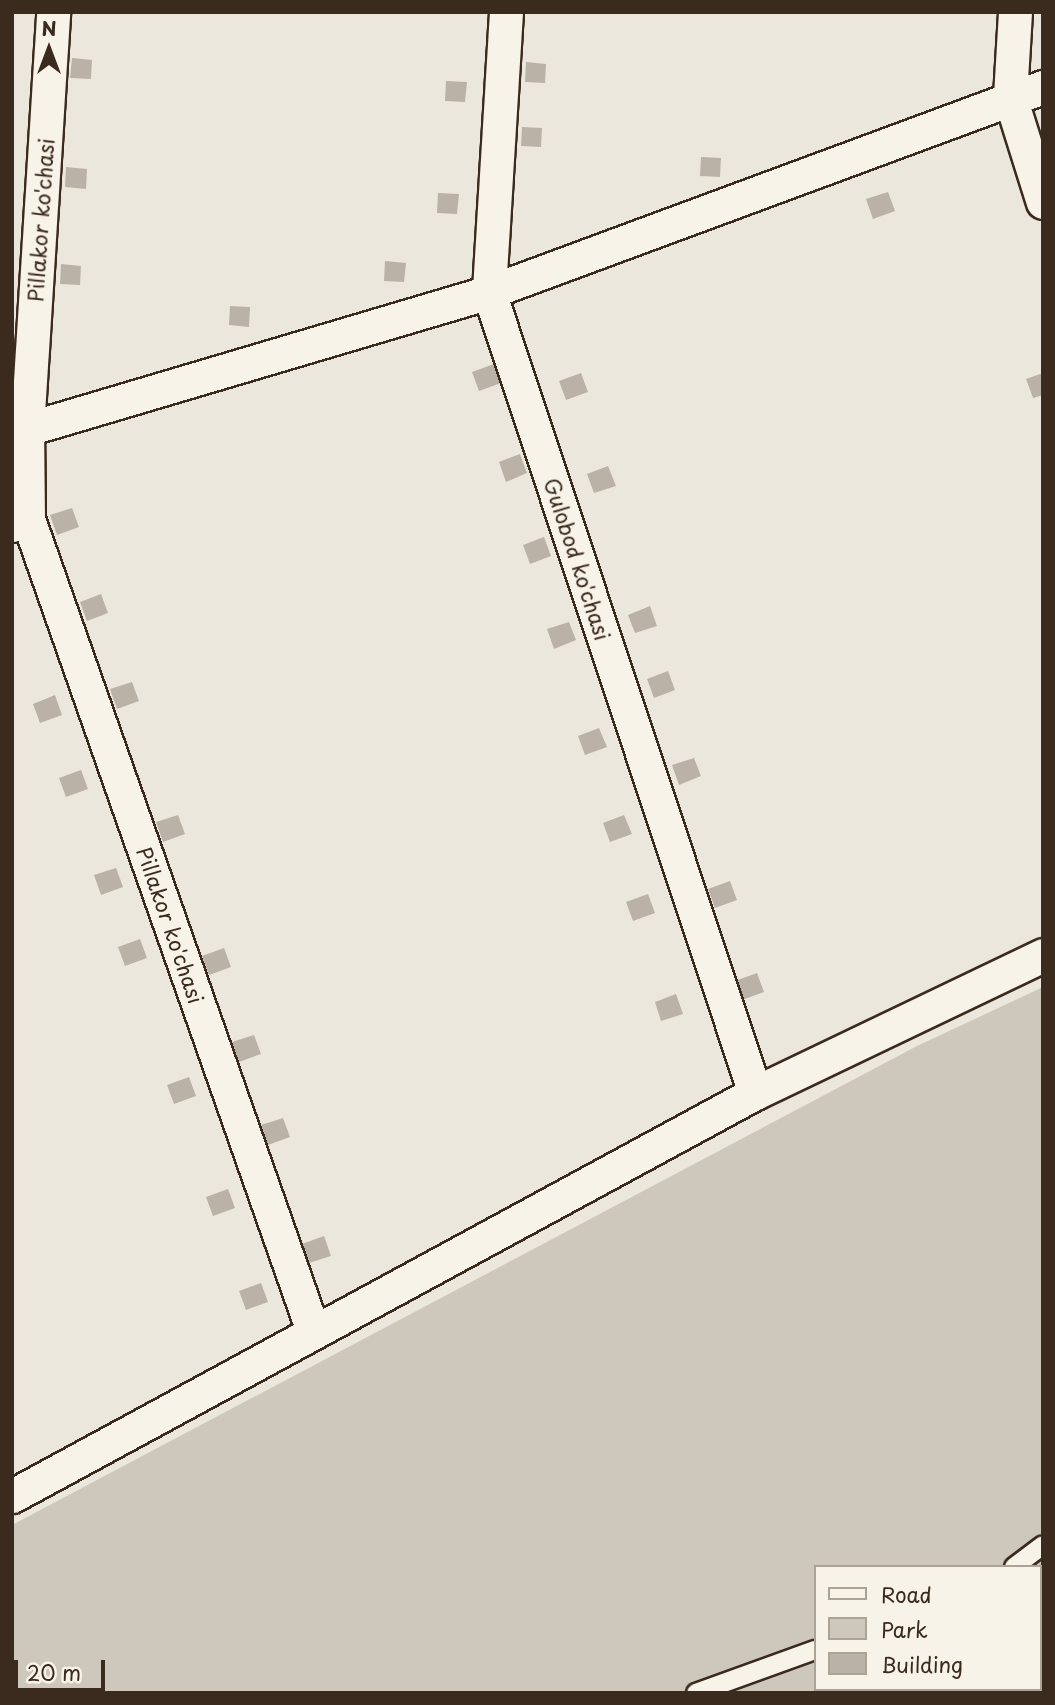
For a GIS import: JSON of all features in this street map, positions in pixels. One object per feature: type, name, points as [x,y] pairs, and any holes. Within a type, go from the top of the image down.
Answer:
[{"type":"street","name":"Pillakor ko'chasi","points":[[53,12],[20,522],[313,1331]]},
{"type":"street","name":"Gulobod ko'chasi","points":[[506,12],[488,292],[755,1093]]},
{"type":"street","points":[[1015,12],[1010,96],[1043,202]]},
{"type":"street","points":[[27,429],[488,292],[1010,96],[1043,87]]},
{"type":"street","points":[[12,1496],[755,1093],[1043,956]]},
{"type":"lane","points":[[1017,1565],[1043,1545]]},
{"type":"lane","points":[[696,1693],[814,1650]]},
{"type":"green space","points":[[1043,987],[1043,1693],[12,1693],[12,1525],[917,1046]]},
{"type":"building","points":[[72,58],[92,60],[91,79],[70,78]]},
{"type":"building","points":[[526,62],[546,64],[545,83],[525,82]]},
{"type":"building","points":[[446,81],[467,82],[465,102],[445,101]]},
{"type":"building","points":[[522,127],[542,128],[541,147],[521,146]]},
{"type":"building","points":[[701,157],[721,158],[720,177],[700,176]]},
{"type":"building","points":[[66,167],[87,169],[86,189],[65,187]]},
{"type":"building","points":[[888,192],[895,211],[873,219],[866,199]]},
{"type":"building","points":[[438,193],[459,194],[457,214],[437,213]]},
{"type":"building","points":[[385,261],[406,263],[404,282],[384,281]]},
{"type":"building","points":[[61,264],[81,266],[80,285],[60,284]]},
{"type":"building","points":[[230,306],[250,307],[249,327],[229,325]]},
{"type":"building","points":[[494,364],[501,383],[479,391],[472,372]]},
{"type":"building","points":[[581,373],[588,392],[566,400],[559,381]]},
{"type":"building","points":[[1043,373],[1043,395],[1033,398],[1026,379]]},
{"type":"building","points":[[520,454],[527,473],[506,482],[499,462]]},
{"type":"building","points":[[608,466],[616,486],[594,493],[587,474]]},
{"type":"building","points":[[72,508],[79,527],[57,535],[50,515]]},
{"type":"building","points":[[544,537],[551,556],[530,564],[523,545]]},
{"type":"building","points":[[101,594],[108,613],[87,621],[80,602]]},
{"type":"building","points":[[650,606],[657,626],[635,633],[628,615]]},
{"type":"building","points":[[569,622],[576,640],[554,649],[547,629]]},
{"type":"building","points":[[668,671],[675,690],[654,698],[647,679]]},
{"type":"building","points":[[132,682],[139,701],[117,709],[110,689]]},
{"type":"building","points":[[55,695],[62,715],[40,723],[33,704]]},
{"type":"building","points":[[599,728],[607,747],[585,755],[578,736]]},
{"type":"building","points":[[694,758],[701,776],[679,785],[672,765]]},
{"type":"building","points":[[81,770],[88,789],[66,797],[59,778]]},
{"type":"building","points":[[178,815],[185,834],[163,842],[156,822]]},
{"type":"building","points":[[624,815],[632,834],[610,842],[603,823]]},
{"type":"building","points":[[116,868],[123,887],[101,895],[94,875]]},
{"type":"building","points":[[730,881],[737,900],[715,908],[708,889]]},
{"type":"building","points":[[648,894],[655,913],[633,921],[626,902]]},
{"type":"building","points":[[140,939],[147,958],[125,966],[118,947]]},
{"type":"building","points":[[224,948],[231,967],[209,975],[202,956]]},
{"type":"building","points":[[757,973],[764,992],[742,1000],[735,981]]},
{"type":"building","points":[[676,994],[683,1014],[661,1021],[655,1002]]},
{"type":"building","points":[[254,1035],[261,1054],[239,1062],[232,1042]]},
{"type":"building","points":[[189,1077],[196,1096],[174,1104],[167,1085]]},
{"type":"building","points":[[283,1118],[290,1137],[268,1145],[261,1125]]},
{"type":"building","points":[[228,1189],[235,1208],[213,1216],[206,1197]]},
{"type":"building","points":[[324,1236],[331,1256],[309,1263],[302,1244]]},
{"type":"building","points":[[261,1283],[268,1302],[246,1310],[239,1291]]}]
